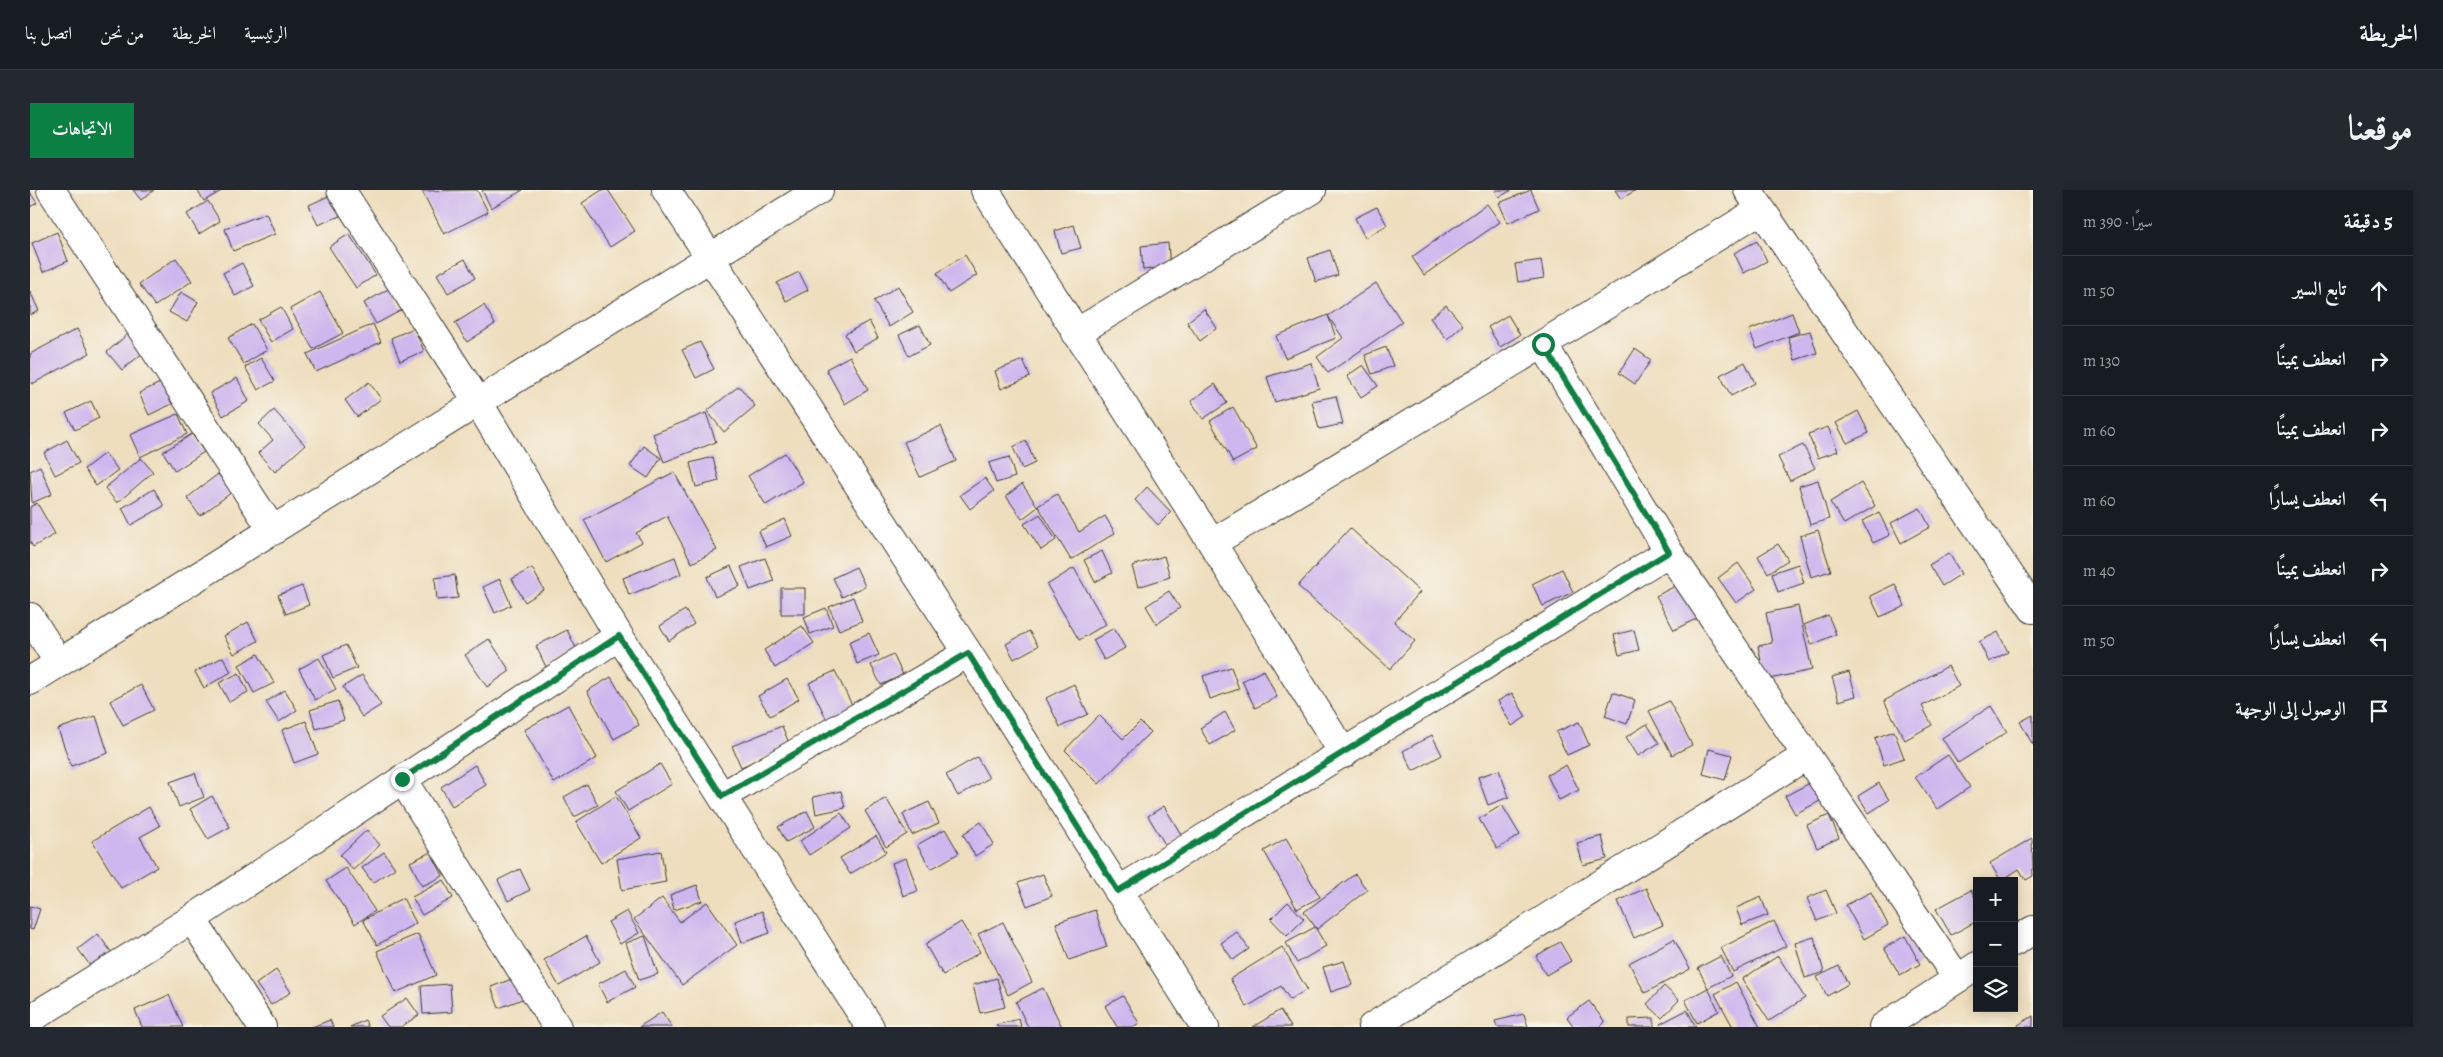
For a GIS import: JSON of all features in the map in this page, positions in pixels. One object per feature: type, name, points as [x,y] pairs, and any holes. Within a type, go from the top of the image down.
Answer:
[{"type":"street","points":[[51,190],[273,531]]},
{"type":"street","points":[[341,190],[478,402],[619,636],[870,1027]]},
{"type":"street","points":[[666,190],[968,653],[1205,1027]]},
{"type":"street","points":[[30,681],[820,190]]},
{"type":"street","points":[[985,190],[1212,543],[1344,754]]},
{"type":"street","points":[[1076,333],[1312,190]]},
{"type":"street","points":[[1212,543],[1543,344],[1754,200],[2033,609]]},
{"type":"street","points":[[1543,344],[1669,552],[1806,756],[1967,972],[1883,1027]]},
{"type":"street","points":[[1118,891],[1344,754],[1669,552]]},
{"type":"street","points":[[30,617],[59,663]]},
{"type":"street","points":[[30,1019],[192,919],[619,636]]},
{"type":"street","points":[[722,796],[968,653]]},
{"type":"street","points":[[1372,1027],[1806,756]]},
{"type":"street","points":[[402,779],[557,1027]]},
{"type":"street","points":[[192,919],[262,1027]]},
{"type":"street","points":[[2018,939],[2033,930]]},
{"type":"building","points":[[133,190],[154,190],[141,200]]},
{"type":"building","points":[[197,190],[223,190],[204,201]]},
{"type":"building","points":[[477,190],[488,212],[444,234],[422,191]]},
{"type":"building","points":[[482,190],[523,190],[491,208]]},
{"type":"building","points":[[602,190],[608,190],[635,231],[610,247],[582,203]]},
{"type":"building","points":[[1495,190],[1512,190],[1499,197]]},
{"type":"building","points":[[1531,190],[1539,209],[1508,223],[1499,203]]},
{"type":"building","points":[[1615,190],[1636,190],[1621,199]]},
{"type":"building","points":[[30,192],[37,203],[30,207]]},
{"type":"building","points":[[331,195],[340,216],[318,225],[309,205]]},
{"type":"building","points":[[208,201],[220,221],[199,234],[187,214]]},
{"type":"building","points":[[1487,204],[1500,222],[1424,275],[1412,257]]},
{"type":"building","points":[[1377,207],[1387,225],[1365,238],[1355,218]]},
{"type":"building","points":[[266,213],[275,234],[233,251],[225,229]]},
{"type":"building","points":[[1074,225],[1081,248],[1061,253],[1055,231]]},
{"type":"building","points":[[57,232],[68,261],[43,272],[32,243]]},
{"type":"building","points":[[349,234],[376,275],[356,288],[329,247]]},
{"type":"building","points":[[1757,241],[1767,261],[1744,273],[1734,253]]},
{"type":"building","points":[[1168,243],[1170,267],[1143,270],[1141,246]]},
{"type":"building","points":[[1330,250],[1338,275],[1316,282],[1308,258]]},
{"type":"building","points":[[965,255],[977,275],[949,293],[937,273]]},
{"type":"building","points":[[176,258],[192,281],[155,306],[139,284]]},
{"type":"building","points":[[465,259],[475,278],[448,293],[437,274]]},
{"type":"building","points":[[1541,260],[1544,278],[1518,282],[1515,264]]},
{"type":"building","points":[[242,263],[254,286],[235,296],[223,273]]},
{"type":"building","points":[[799,272],[808,290],[786,301],[777,283]]},
{"type":"building","points":[[1376,283],[1402,322],[1328,373],[1317,357],[1343,338],[1328,316]]},
{"type":"building","points":[[898,286],[913,312],[889,327],[874,301]]},
{"type":"building","points":[[390,288],[402,310],[376,324],[364,303]]},
{"type":"building","points":[[30,291],[39,311],[30,315]]},
{"type":"building","points":[[181,292],[198,302],[187,322],[169,312]]},
{"type":"building","points":[[320,292],[343,333],[313,349],[290,309]]},
{"type":"building","points":[[484,305],[495,324],[467,342],[455,323]]},
{"type":"building","points":[[1446,305],[1463,325],[1447,339],[1430,318]]},
{"type":"building","points":[[281,307],[293,329],[271,342],[258,320]]},
{"type":"building","points":[[1204,309],[1217,328],[1200,341],[1187,322]]},
{"type":"building","points":[[1792,313],[1799,332],[1757,349],[1749,330]]},
{"type":"building","points":[[1328,315],[1336,338],[1285,358],[1276,336]]},
{"type":"building","points":[[1508,315],[1520,335],[1500,347],[1488,327]]},
{"type":"building","points":[[869,321],[878,338],[854,351],[845,334]]},
{"type":"building","points":[[252,324],[267,350],[244,364],[228,338]]},
{"type":"building","points":[[373,324],[381,342],[316,372],[307,354]]},
{"type":"building","points":[[920,325],[930,345],[909,356],[899,335]]},
{"type":"building","points":[[414,328],[424,351],[400,361],[391,338]]},
{"type":"building","points":[[77,329],[90,353],[32,384],[30,381],[30,354]]},
{"type":"building","points":[[1810,331],[1817,353],[1795,360],[1788,337]]},
{"type":"building","points":[[128,334],[144,352],[122,370],[107,352]]},
{"type":"building","points":[[700,342],[714,369],[696,378],[682,350]]},
{"type":"building","points":[[1386,347],[1393,366],[1372,374],[1365,355]]},
{"type":"building","points":[[1635,349],[1651,360],[1635,384],[1619,373]]},
{"type":"building","points":[[850,356],[868,390],[845,404],[826,369]]},
{"type":"building","points":[[261,358],[275,381],[258,390],[245,367]]},
{"type":"building","points":[[1023,360],[1030,377],[1001,389],[995,371]]},
{"type":"building","points":[[1745,362],[1755,383],[1731,396],[1720,375]]},
{"type":"building","points":[[1311,363],[1319,388],[1275,402],[1267,377]]},
{"type":"building","points":[[1363,365],[1378,386],[1361,397],[1347,376]]},
{"type":"building","points":[[237,378],[249,401],[223,416],[210,393]]},
{"type":"building","points":[[162,382],[172,404],[149,415],[139,393]]},
{"type":"building","points":[[369,382],[381,399],[357,417],[345,400]]},
{"type":"building","points":[[1215,384],[1227,403],[1203,419],[1191,401]]},
{"type":"building","points":[[739,386],[755,406],[724,432],[707,411]]},
{"type":"building","points":[[1336,396],[1343,424],[1319,429],[1312,401]]},
{"type":"building","points":[[91,401],[99,418],[75,430],[66,413]]},
{"type":"building","points":[[1233,407],[1257,449],[1233,462],[1210,421]]},
{"type":"building","points":[[274,410],[305,445],[275,472],[258,453],[273,440],[259,424]]},
{"type":"building","points":[[1858,411],[1869,433],[1847,443],[1836,423]]},
{"type":"building","points":[[706,413],[716,442],[664,462],[653,434]]},
{"type":"building","points":[[178,414],[187,434],[140,457],[130,435]]},
{"type":"building","points":[[941,426],[956,461],[920,477],[904,442]]},
{"type":"building","points":[[1828,427],[1838,451],[1818,458],[1808,434]]},
{"type":"building","points":[[192,434],[204,452],[175,471],[163,452]]},
{"type":"building","points":[[67,440],[79,463],[55,475],[44,453]]},
{"type":"building","points":[[1026,441],[1035,463],[1022,469],[1013,447]]},
{"type":"building","points":[[1803,445],[1815,468],[1790,481],[1778,457]]},
{"type":"building","points":[[644,446],[661,458],[648,478],[630,466]]},
{"type":"building","points":[[105,453],[118,470],[96,486],[84,469]]},
{"type":"building","points":[[785,453],[803,482],[766,505],[748,476]]},
{"type":"building","points":[[713,457],[719,481],[696,487],[690,463]]},
{"type":"building","points":[[1009,457],[1015,477],[996,483],[989,463]]},
{"type":"building","points":[[141,458],[153,472],[117,503],[105,488]]},
{"type":"building","points":[[40,466],[52,494],[32,503],[30,471]]},
{"type":"building","points":[[674,472],[717,550],[692,563],[667,516],[636,533],[642,542],[606,562],[584,520]]},
{"type":"building","points":[[218,474],[232,492],[200,516],[187,498]]},
{"type":"building","points":[[985,478],[994,491],[970,509],[960,495]]},
{"type":"building","points":[[1818,480],[1829,519],[1810,525],[1799,486]]},
{"type":"building","points":[[1861,483],[1875,506],[1844,524],[1830,502]]},
{"type":"building","points":[[1022,484],[1038,507],[1022,519],[1006,496]]},
{"type":"building","points":[[1147,487],[1171,512],[1158,525],[1135,500]]},
{"type":"building","points":[[154,489],[164,506],[131,525],[122,508]]},
{"type":"building","points":[[1057,494],[1079,532],[1105,516],[1115,533],[1071,560],[1038,506]]},
{"type":"building","points":[[37,503],[55,534],[33,547],[30,542],[30,507]]},
{"type":"building","points":[[1920,508],[1930,527],[1901,543],[1891,523]]},
{"type":"building","points":[[1879,513],[1890,535],[1873,543],[1862,521]]},
{"type":"building","points":[[1040,514],[1056,540],[1041,550],[1024,524]]},
{"type":"building","points":[[785,519],[792,536],[766,547],[759,531]]},
{"type":"building","points":[[1350,528],[1420,592],[1394,622],[1415,641],[1390,669],[1298,586]]},
{"type":"building","points":[[1818,530],[1831,571],[1811,577],[1800,536]]},
{"type":"building","points":[[1778,544],[1788,560],[1768,573],[1758,556]]},
{"type":"building","points":[[1102,551],[1112,573],[1095,582],[1084,560]]},
{"type":"building","points":[[1949,553],[1961,574],[1942,586],[1929,565]]},
{"type":"building","points":[[1164,556],[1170,577],[1138,587],[1132,566]]},
{"type":"building","points":[[675,557],[681,574],[629,595],[623,578]]},
{"type":"building","points":[[765,558],[774,581],[750,590],[741,567]]},
{"type":"building","points":[[1738,563],[1756,589],[1736,603],[1718,578]]},
{"type":"building","points":[[1798,564],[1804,583],[1778,592],[1772,573]]},
{"type":"building","points":[[731,566],[740,586],[715,597],[707,577]]},
{"type":"building","points":[[856,567],[865,586],[842,597],[833,578]]},
{"type":"building","points":[[532,568],[544,590],[525,602],[512,579]]},
{"type":"building","points":[[1074,568],[1106,624],[1079,640],[1047,585]]},
{"type":"building","points":[[1562,569],[1573,592],[1543,606],[1532,584]]},
{"type":"building","points":[[455,575],[458,598],[437,600],[435,578]]},
{"type":"building","points":[[500,579],[511,605],[495,613],[483,587]]},
{"type":"building","points":[[1683,582],[1702,616],[1674,630],[1656,596]]},
{"type":"building","points":[[1895,584],[1905,606],[1880,617],[1870,596]]},
{"type":"building","points":[[302,586],[309,605],[286,614],[278,595]]},
{"type":"building","points":[[781,588],[805,588],[805,614],[781,614]]},
{"type":"building","points":[[1169,591],[1180,608],[1157,624],[1146,606]]},
{"type":"building","points":[[853,597],[862,621],[839,630],[829,607]]},
{"type":"building","points":[[1798,606],[1812,670],[1765,680],[1758,646],[1772,643],[1766,613]]},
{"type":"building","points":[[826,608],[833,626],[810,634],[804,617]]},
{"type":"building","points":[[685,610],[694,624],[669,641],[660,626]]},
{"type":"building","points":[[1828,615],[1836,634],[1812,645],[1804,625]]},
{"type":"building","points":[[248,622],[258,641],[234,654],[224,636]]},
{"type":"building","points":[[802,626],[814,643],[775,668],[764,650]]},
{"type":"building","points":[[1114,628],[1125,648],[1104,660],[1093,640]]},
{"type":"building","points":[[567,630],[577,650],[546,667],[536,646]]},
{"type":"building","points":[[1634,630],[1639,650],[1619,655],[1614,635]]},
{"type":"building","points":[[1029,631],[1038,646],[1014,659],[1006,644]]},
{"type":"building","points":[[1998,632],[2008,652],[1989,662],[1979,642]]},
{"type":"building","points":[[869,633],[879,655],[857,664],[849,642]]},
{"type":"building","points":[[489,639],[510,671],[487,687],[465,655]]},
{"type":"building","points":[[346,645],[357,668],[333,678],[323,655]]},
{"type":"building","points":[[258,654],[274,683],[254,693],[239,665]]},
{"type":"building","points":[[893,654],[903,675],[881,685],[871,665]]},
{"type":"building","points":[[223,657],[231,672],[204,688],[195,672]]},
{"type":"building","points":[[319,658],[336,689],[315,700],[299,669]]},
{"type":"building","points":[[1948,666],[1959,686],[1922,706],[1932,725],[1905,740],[1884,701]]},
{"type":"building","points":[[1231,667],[1239,689],[1210,699],[1203,676]]},
{"type":"building","points":[[1264,670],[1277,697],[1255,708],[1242,681]]},
{"type":"building","points":[[835,671],[853,707],[827,720],[809,683]]},
{"type":"building","points":[[1849,672],[1856,696],[1839,701],[1832,677]]},
{"type":"building","points":[[239,673],[248,692],[229,702],[219,683]]},
{"type":"building","points":[[362,675],[381,705],[362,717],[343,687]]},
{"type":"building","points":[[611,677],[639,725],[614,739],[587,691]]},
{"type":"building","points":[[787,679],[799,699],[770,716],[758,696]]},
{"type":"building","points":[[1074,684],[1088,714],[1060,727],[1046,698]]},
{"type":"building","points":[[141,685],[154,710],[123,725],[110,701]]},
{"type":"building","points":[[285,690],[297,710],[279,722],[266,702]]},
{"type":"building","points":[[1613,692],[1635,700],[1627,724],[1605,716]]},
{"type":"building","points":[[1512,693],[1526,717],[1512,726],[1498,701]]},
{"type":"building","points":[[338,701],[344,720],[316,729],[310,710]]},
{"type":"building","points":[[1669,701],[1692,745],[1672,755],[1649,711]]},
{"type":"building","points":[[568,705],[597,758],[554,783],[524,730]]},
{"type":"building","points":[[1991,706],[2007,732],[1958,763],[1942,738]]},
{"type":"building","points":[[1225,712],[1235,730],[1210,745],[1200,728]]},
{"type":"building","points":[[1099,715],[1123,739],[1140,722],[1150,732],[1099,784],[1065,750]]},
{"type":"building","points":[[2033,715],[2033,745],[2020,722]]},
{"type":"building","points":[[96,716],[108,753],[71,766],[58,729]]},
{"type":"building","points":[[306,721],[318,754],[294,763],[282,730]]},
{"type":"building","points":[[1579,722],[1589,745],[1567,755],[1556,732]]},
{"type":"building","points":[[1647,724],[1659,743],[1638,756],[1626,737]]},
{"type":"building","points":[[782,726],[790,746],[741,767],[732,746]]},
{"type":"building","points":[[1894,731],[1904,758],[1884,765],[1875,738]]},
{"type":"building","points":[[1432,735],[1442,755],[1413,771],[1403,751]]},
{"type":"building","points":[[1709,749],[1732,755],[1725,780],[1703,774]]},
{"type":"building","points":[[1948,755],[1970,787],[1937,809],[1915,777]]},
{"type":"building","points":[[977,757],[989,778],[958,796],[946,775]]},
{"type":"building","points":[[660,764],[672,784],[628,811],[616,791]]},
{"type":"building","points":[[475,765],[486,785],[452,806],[441,787]]},
{"type":"building","points":[[1566,765],[1579,790],[1559,800],[1547,775]]},
{"type":"building","points":[[1499,770],[1509,797],[1488,805],[1478,777]]},
{"type":"building","points":[[195,773],[204,797],[179,807],[170,782]]},
{"type":"building","points":[[1810,783],[1820,801],[1795,814],[1785,796]]},
{"type":"building","points":[[1879,783],[1889,800],[1869,813],[1858,796]]},
{"type":"building","points":[[587,784],[598,805],[574,817],[564,797]]},
{"type":"building","points":[[841,791],[845,808],[816,814],[813,797]]},
{"type":"building","points":[[212,796],[230,827],[208,839],[190,809]]},
{"type":"building","points":[[616,796],[641,838],[601,863],[576,822]]},
{"type":"building","points":[[886,798],[907,834],[886,847],[865,811]]},
{"type":"building","points":[[929,802],[939,823],[912,835],[903,814]]},
{"type":"building","points":[[1502,805],[1520,835],[1497,849],[1479,819]]},
{"type":"building","points":[[1164,806],[1182,836],[1166,846],[1148,816]]},
{"type":"building","points":[[149,807],[160,826],[140,837],[157,867],[121,888],[92,841]]},
{"type":"building","points":[[807,811],[815,827],[786,842],[778,827]]},
{"type":"building","points":[[841,813],[851,828],[809,855],[800,841]]},
{"type":"building","points":[[1829,815],[1839,838],[1817,848],[1807,825]]},
{"type":"building","points":[[981,822],[994,844],[975,856],[963,834]]},
{"type":"building","points":[[945,829],[959,853],[931,869],[917,845]]},
{"type":"building","points":[[367,830],[380,845],[353,870],[340,855]]},
{"type":"building","points":[[876,836],[886,852],[850,874],[840,858]]},
{"type":"building","points":[[1602,836],[1607,859],[1583,865],[1577,843]]},
{"type":"building","points":[[1286,838],[1320,897],[1297,909],[1264,851]]},
{"type":"building","points":[[2032,838],[2033,876],[2026,880],[2019,869],[2007,877],[1999,877],[1990,863]]},
{"type":"building","points":[[661,851],[666,882],[622,890],[617,859]]},
{"type":"building","points":[[384,852],[395,868],[373,883],[362,868]]},
{"type":"building","points":[[431,852],[443,876],[422,886],[410,862]]},
{"type":"building","points":[[906,858],[918,891],[903,896],[892,863]]},
{"type":"building","points":[[346,868],[375,911],[355,924],[326,881]]},
{"type":"building","points":[[520,869],[530,890],[508,901],[498,880]]},
{"type":"building","points":[[1043,874],[1052,896],[1027,906],[1018,883]]},
{"type":"building","points":[[1355,874],[1367,890],[1317,929],[1304,912]]},
{"type":"building","points":[[444,880],[453,898],[422,915],[412,897]]},
{"type":"building","points":[[697,885],[702,901],[674,910],[670,895]]},
{"type":"building","points":[[1646,888],[1663,925],[1634,938],[1618,901]]},
{"type":"building","points":[[1826,890],[1836,913],[1817,921],[1807,898]]},
{"type":"building","points":[[1971,890],[1973,894],[1973,923],[1951,935],[1936,909]]},
{"type":"building","points":[[1871,892],[1888,925],[1864,939],[1846,905]]},
{"type":"building","points":[[1761,897],[1768,915],[1742,925],[1736,908]]},
{"type":"building","points":[[403,898],[416,923],[377,945],[363,920]]},
{"type":"building","points":[[662,898],[680,922],[707,902],[737,945],[682,985],[634,919]]},
{"type":"building","points":[[1288,902],[1304,919],[1287,936],[1271,919]]},
{"type":"building","points":[[30,906],[40,909],[33,930],[30,929]]},
{"type":"building","points":[[1095,910],[1107,947],[1069,960],[1056,923]]},
{"type":"building","points":[[627,911],[639,933],[620,944],[608,922]]},
{"type":"building","points":[[762,911],[770,933],[742,943],[735,921]]},
{"type":"building","points":[[1774,921],[1786,946],[1733,972],[1721,948]]},
{"type":"building","points":[[961,922],[980,952],[943,975],[925,944]]},
{"type":"building","points":[[1003,922],[1032,982],[1008,995],[978,934]]},
{"type":"building","points":[[1315,927],[1326,946],[1297,963],[1286,943]]},
{"type":"building","points":[[1237,932],[1249,949],[1233,960],[1221,943]]},
{"type":"building","points":[[98,934],[112,953],[92,968],[78,949]]},
{"type":"building","points":[[418,934],[436,975],[395,993],[377,951]]},
{"type":"building","points":[[586,936],[600,962],[559,986],[544,960]]},
{"type":"building","points":[[645,936],[658,974],[639,980],[626,943]]},
{"type":"building","points":[[1905,936],[1920,964],[1900,975],[1884,948]]},
{"type":"building","points":[[1814,937],[1824,972],[1805,978],[1795,943]]},
{"type":"building","points":[[1674,939],[1690,969],[1645,993],[1629,963]]},
{"type":"building","points":[[1560,942],[1571,961],[1546,975],[1536,956]]},
{"type":"building","points":[[1282,947],[1307,989],[1290,1000],[1281,986],[1247,1007],[1230,979]]},
{"type":"building","points":[[1721,956],[1731,976],[1708,988],[1698,968]]},
{"type":"building","points":[[1778,956],[1805,998],[1769,1021],[1742,979]]},
{"type":"building","points":[[1344,961],[1352,985],[1331,992],[1323,967]]},
{"type":"building","points":[[1839,966],[1848,984],[1827,996],[1817,977]]},
{"type":"building","points":[[626,969],[635,987],[607,1002],[598,984]]},
{"type":"building","points":[[276,970],[291,992],[271,1005],[256,984]]},
{"type":"building","points":[[517,977],[525,998],[499,1008],[491,987]]},
{"type":"building","points":[[997,978],[1005,1007],[980,1013],[973,985]]},
{"type":"building","points":[[1736,982],[1760,1027],[1733,1027],[1715,994]]},
{"type":"building","points":[[450,984],[452,1012],[423,1014],[421,986]]},
{"type":"building","points":[[1664,986],[1679,1000],[1662,1018],[1647,1004]]},
{"type":"building","points":[[1043,988],[1062,1027],[1028,1027],[1016,1002]]},
{"type":"building","points":[[1708,988],[1719,1011],[1697,1023],[1685,1000]]},
{"type":"building","points":[[169,995],[183,1027],[142,1027],[135,1010]]},
{"type":"building","points":[[1123,996],[1139,1023],[1133,1027],[1117,1027],[1105,1006]]},
{"type":"building","points":[[407,998],[419,1015],[401,1027],[388,1027],[380,1016]]},
{"type":"building","points":[[1589,1001],[1605,1022],[1600,1027],[1574,1027],[1567,1017]]},
{"type":"building","points":[[1280,1010],[1291,1027],[1253,1027]]},
{"type":"building","points":[[1687,1010],[1696,1027],[1661,1027],[1660,1024]]},
{"type":"building","points":[[662,1012],[672,1027],[639,1027]]},
{"type":"building","points":[[1524,1014],[1528,1027],[1497,1027],[1495,1021]]},
{"type":"building","points":[[2033,1016],[2033,1027],[2019,1027],[2018,1025]]},
{"type":"building","points":[[1654,1018],[1654,1027],[1629,1027],[1629,1019]]},
{"type":"building","points":[[1019,1019],[1021,1027],[997,1027],[996,1025]]},
{"type":"building","points":[[330,1020],[333,1027],[312,1027]]},
{"type":"building","points":[[365,1020],[368,1027],[350,1027]]},
{"type":"route","points":[[402,779],[619,636],[722,796],[968,653],[1118,891],[1344,754],[1669,552],[1543,344]]}]
